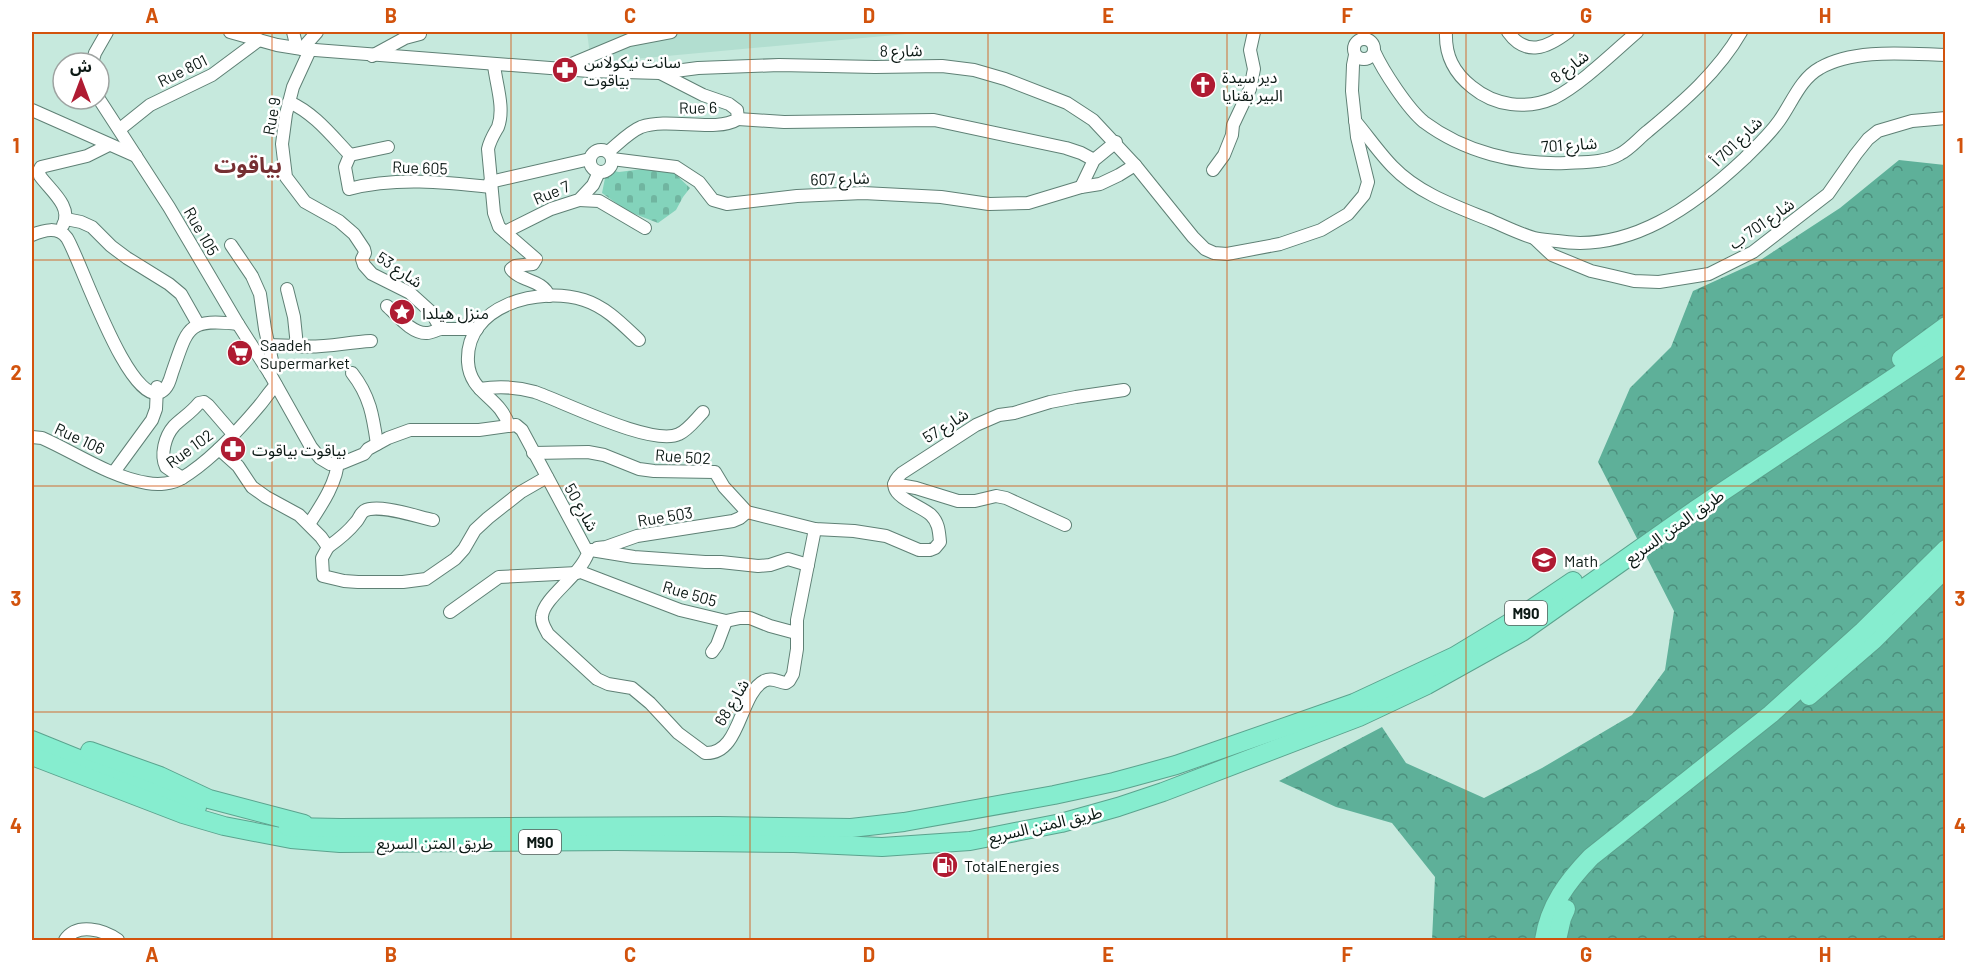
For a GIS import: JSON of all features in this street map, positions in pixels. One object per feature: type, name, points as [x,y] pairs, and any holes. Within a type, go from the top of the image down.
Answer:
[{"type":"highway","name":"طريق المتن السريع","points":[[32,740],[195,806],[271,825],[318,828],[719,826],[851,828],[904,822],[1114,783],[1198,758],[1354,703],[1455,656],[1521,616],[1689,499],[1919,347],[1946,326]]},
{"type":"highway","name":"طريق المتن السريع","points":[[32,756],[183,814],[224,826],[291,839],[340,843],[617,841],[794,843],[882,847],[970,841],[1061,823],[1163,792],[1348,722],[1436,680],[1522,632],[1695,510],[1946,343]]},
{"type":"highway","points":[[1557,940],[1562,918],[1586,878],[1863,631],[1946,549]]},
{"type":"highway","points":[[1544,940],[1551,912],[1560,894],[1591,857],[1653,817],[1779,722],[1866,647],[1946,568]]},
{"type":"highway","points":[[32,730],[160,776],[208,799],[273,814],[318,828]]},
{"type":"highway","points":[[1054,795],[1061,823]]},
{"type":"street","points":[[96,51],[107,32]]},
{"type":"street","name":"شارع 8","points":[[230,32],[303,49],[561,69],[660,73],[698,68],[779,65],[965,68],[1005,79],[1067,103],[1093,120],[1116,142],[1193,237],[1205,249],[1227,254],[1280,244],[1321,230],[1348,214],[1360,202],[1368,182],[1355,120],[1352,73],[1364,46]]},
{"type":"street","points":[[293,32],[303,49]]},
{"type":"street","name":"Rue 9","points":[[317,32],[303,49],[289,102],[282,144],[286,177],[306,202],[322,212]]},
{"type":"street","points":[[561,69],[629,40],[671,32]]},
{"type":"street","points":[[1213,170],[1224,155],[1232,135],[1233,125],[1252,82],[1254,69],[1250,50],[1254,32]]},
{"type":"street","name":"شارع 8","points":[[1446,32],[1450,60],[1457,74],[1486,98],[1502,104],[1520,105],[1555,98],[1637,32]]},
{"type":"street","points":[[1508,32],[1521,45],[1538,48],[1556,41],[1568,32]]},
{"type":"street","name":"شارع 701","points":[[1364,46],[1423,121],[1453,139],[1508,160],[1533,164],[1592,162],[1619,155],[1680,104],[1707,78],[1741,32]]},
{"type":"street","points":[[372,56],[405,38],[420,34]]},
{"type":"street","name":"Rue 801","points":[[120,129],[150,105],[212,75],[259,40]]},
{"type":"street","name":"شارع 701 أ","points":[[1535,238],[1568,244],[1585,244],[1617,239],[1642,231],[1669,218],[1736,166],[1765,139],[1798,90],[1810,75],[1821,67],[1858,56],[1946,54]]},
{"type":"street","points":[[494,65],[501,107],[498,126],[488,149],[494,213],[499,227],[536,259],[533,264],[515,266],[511,269],[519,276],[543,287],[549,296]]},
{"type":"street","name":"Rue 6","points":[[610,155],[640,128],[654,125],[726,124],[738,119],[737,110],[729,104],[703,95],[660,73]]},
{"type":"street","points":[[289,102],[312,115],[350,155],[388,147]]},
{"type":"street","points":[[32,110],[136,156]]},
{"type":"street","points":[[107,111],[136,156]]},
{"type":"street","name":"شارع 701 ب","points":[[1535,238],[1552,255],[1591,271],[1634,280],[1659,282],[1709,274],[1753,252],[1828,194],[1856,154],[1878,131],[1912,121],[1946,118]]},
{"type":"street","points":[[738,119],[784,122],[934,120],[1066,148],[1094,160]]},
{"type":"street","points":[[1355,120],[1392,167],[1415,185],[1443,200],[1535,238]]},
{"type":"street","points":[[1081,187],[1094,160],[1116,142]]},
{"type":"street","points":[[59,231],[66,219],[64,208],[40,176],[41,167],[87,156],[109,145]]},
{"type":"street","points":[[602,150],[610,155],[610,167],[607,170],[599,172],[594,170],[590,159],[592,154],[602,150]]},
{"type":"street","name":"Rue 605","points":[[350,155],[345,167],[350,189],[387,182],[490,184],[590,159]]},
{"type":"street","name":"شارع 607","points":[[610,155],[676,167],[699,182],[713,200],[728,204],[796,196],[863,193],[929,196],[1004,205],[1028,203],[1109,181],[1135,165]]},
{"type":"street","name":"Rue 105","points":[[136,156],[276,384],[307,440],[323,454],[338,461]]},
{"type":"street","name":"Rue 7","points":[[505,232],[551,209],[579,200],[593,185],[599,172]]},
{"type":"street","points":[[593,185],[598,201]]},
{"type":"street","points":[[579,200],[598,201],[645,228]]},
{"type":"street","name":"شارع 53","points":[[322,212],[339,220],[354,234],[364,249],[362,260],[364,265],[372,274],[410,293],[447,329],[469,344]]},
{"type":"street","points":[[66,219],[92,227],[127,258],[169,284],[181,294],[198,324]]},
{"type":"street","points":[[32,235],[46,231],[59,231],[67,238],[118,353],[136,378],[157,389]]},
{"type":"street","points":[[32,235],[56,236],[72,249]]},
{"type":"street","points":[[1565,260],[1564,254],[1568,244]]},
{"type":"street","points":[[231,245],[257,285],[276,384]]},
{"type":"street","points":[[287,289],[294,317],[297,345]]},
{"type":"street","points":[[639,340],[614,316],[594,304],[572,297],[549,296],[517,301],[505,305],[485,319],[477,329],[469,344],[469,371],[480,389],[504,387],[535,392],[638,432],[678,435],[703,412]]},
{"type":"street","points":[[387,306],[414,330],[420,332],[477,329]]},
{"type":"street","points":[[114,472],[152,420],[156,409],[157,389],[171,376],[189,332],[198,324],[214,321],[238,324]]},
{"type":"street","points":[[268,345],[297,345],[312,348],[345,342],[371,341]]},
{"type":"street","points":[[352,373],[370,405],[372,447]]},
{"type":"street","name":"Rue 102","points":[[114,472],[146,483],[164,483],[182,478],[234,434],[276,384]]},
{"type":"street","name":"شارع 50","points":[[480,389],[501,408],[509,426],[516,425],[522,430],[590,552],[578,572],[546,606],[542,619],[548,634],[597,679],[608,684],[632,688],[650,703],[678,733],[694,745]]},
{"type":"street","name":"شارع 57","points":[[894,484],[895,479],[902,473],[934,451],[976,425],[999,415],[1050,402],[1124,390]]},
{"type":"street","points":[[182,478],[166,467],[163,462],[163,452],[173,427],[190,414],[199,403],[204,402],[208,405],[234,434]]},
{"type":"street","points":[[309,524],[328,492],[338,461],[360,449],[372,447],[410,430],[478,430],[509,426]]},
{"type":"street","name":"Rue 106","points":[[32,437],[42,438],[114,472]]},
{"type":"street","points":[[219,448],[238,466],[252,487],[299,515],[328,547]]},
{"type":"street","name":"Rue 502","points":[[533,453],[588,452],[604,454],[639,469],[678,473],[715,472],[724,487],[747,512]]},
{"type":"street","points":[[433,520],[393,510],[367,510],[361,513],[358,520],[340,539],[328,547],[322,558],[323,576],[358,582],[404,582],[426,579],[455,559],[475,530],[488,518],[521,492],[547,477]]},
{"type":"street","points":[[894,484],[958,501],[975,501],[996,496],[1006,498],[1065,525]]},
{"type":"street","points":[[747,512],[815,529],[873,533],[919,550],[935,548],[940,542],[936,521],[898,493],[894,484]]},
{"type":"street","name":"Rue 503","points":[[590,552],[637,536],[733,521],[747,512]]},
{"type":"street","points":[[796,633],[815,529]]},
{"type":"street","points":[[590,552],[758,566],[770,566],[788,559],[808,565]]},
{"type":"street","points":[[450,612],[499,577],[578,572]]},
{"type":"street","name":"Rue 505","points":[[578,572],[680,610],[726,621],[750,618],[796,633]]},
{"type":"street","points":[[712,652],[726,621]]},
{"type":"street","name":"شارع 68","points":[[694,745],[705,753],[716,752],[738,725],[747,701],[760,684],[769,680],[783,683],[789,681],[793,674],[797,649],[796,633]]},
{"type":"street","points":[[65,940],[67,936],[76,931],[85,929],[98,930],[113,939]]},
{"type":"shaded area","points":[[587,32],[928,32],[591,63]]},
{"type":"green space","points":[[1899,160],[1945,165],[1945,940],[1432,940],[1435,877],[1392,823],[1336,807],[1279,781],[1382,727],[1406,763],[1484,798],[1542,768],[1632,715],[1665,670],[1674,611],[1598,462],[1630,388],[1671,347],[1693,291],[1759,261],[1840,208]]},
{"type":"green space","points":[[670,169],[690,188],[676,210],[658,223],[627,211],[602,193],[605,178],[614,171]]},
{"type":"place","name":"سانت نيكولاس بياقوت","points":[[565,70]]},
{"type":"place","name":"دير سيدة البير بقنايا","points":[[1203,85]]},
{"type":"place","name":"منزل هيلدا","points":[[402,312]]},
{"type":"place","name":"Saadeh Supermarket","points":[[240,353]]},
{"type":"place","name":"بياقوت بياقوت","points":[[233,449]]},
{"type":"place","name":"Math","points":[[1544,560]]},
{"type":"place","name":"TotalEnergies","points":[[945,865]]},
{"type":"district","name":"بياقوت","points":[[248,164]]}]
